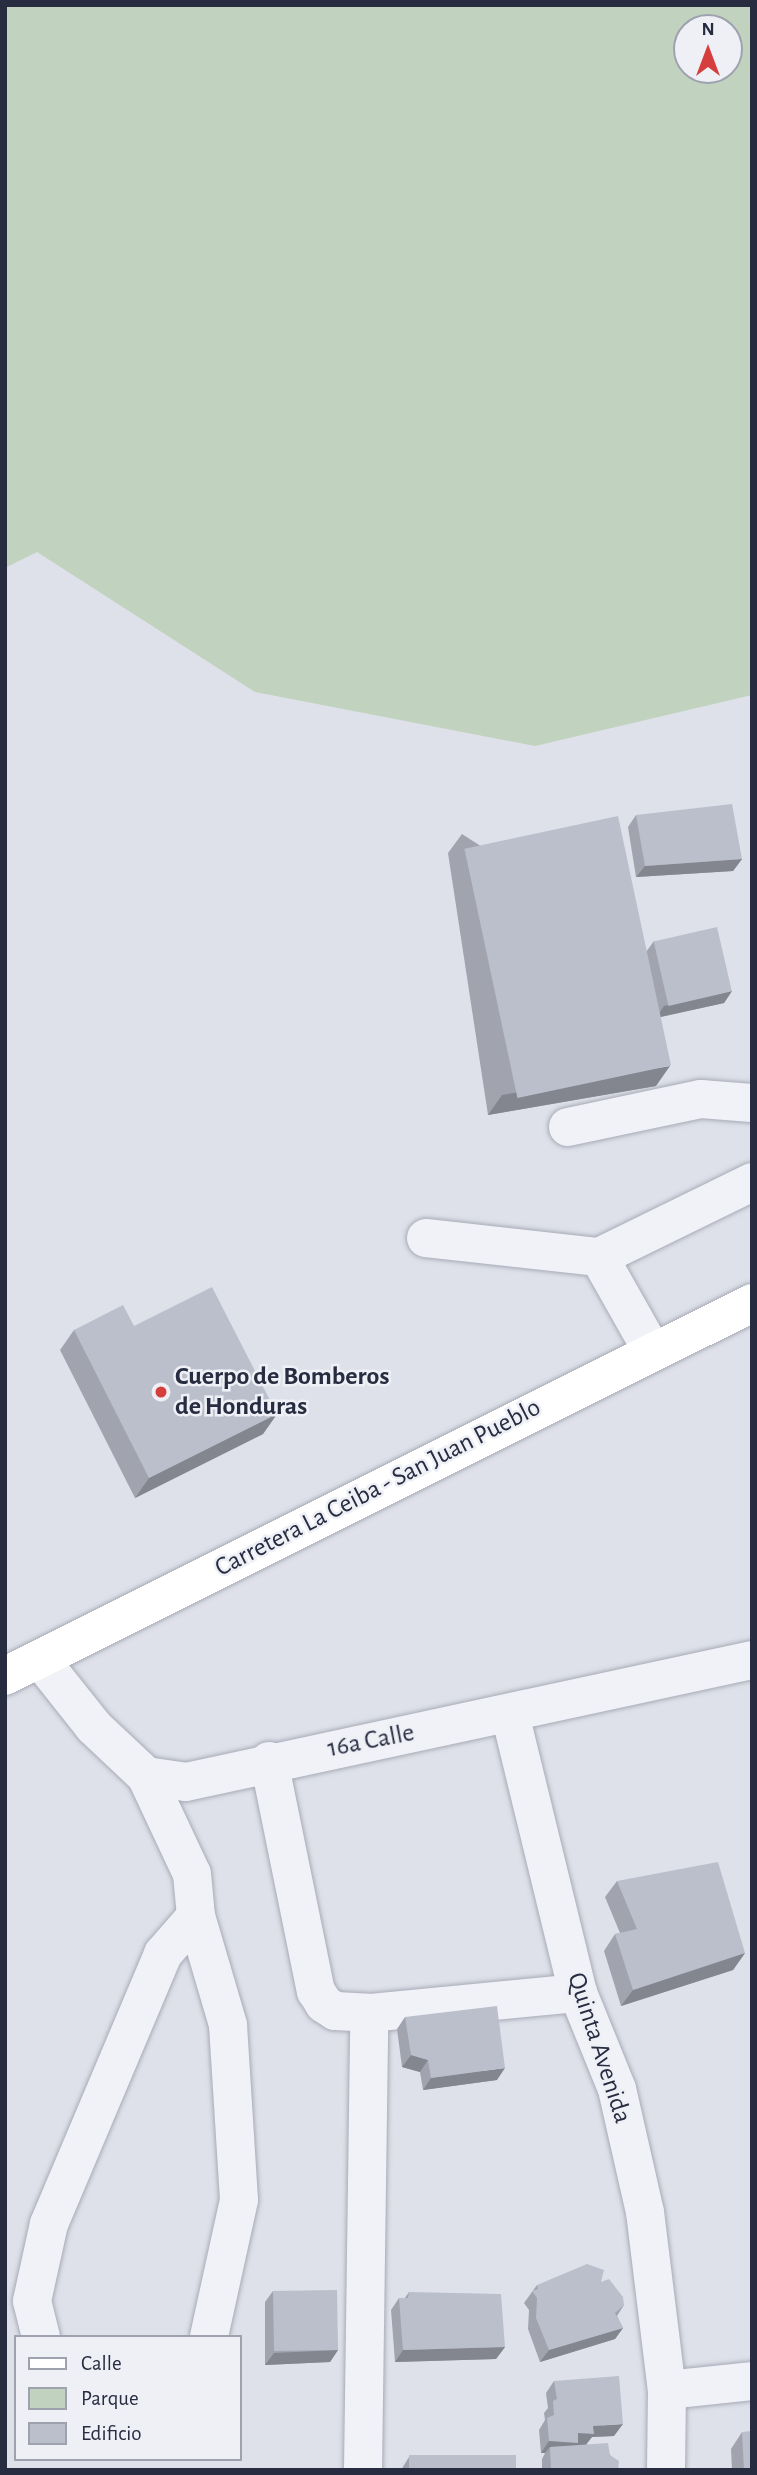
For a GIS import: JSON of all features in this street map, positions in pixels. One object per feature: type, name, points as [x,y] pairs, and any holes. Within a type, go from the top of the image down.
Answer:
[{"type":"main road","name":"Carretera La Ceiba - San Juan Pueblo","points":[[5,1676],[651,1349],[752,1303]]},
{"type":"street","points":[[568,1127],[701,1099],[752,1103]]},
{"type":"street","points":[[426,1238],[599,1257],[752,1182]]},
{"type":"street","points":[[599,1257],[651,1349]]},
{"type":"street","points":[[40,1659],[94,1727],[146,1776],[192,1874],[196,1916],[228,2025],[239,2200],[208,2335]]},
{"type":"street","name":"16a Calle","points":[[146,1776],[186,1782],[269,1761],[510,1714],[752,1660]]},
{"type":"street","name":"Quinta Avenida","points":[[510,1714],[578,1993],[617,2089],[639,2188],[667,2390],[666,2470]]},
{"type":"street","points":[[269,1761],[316,1991],[324,2004],[335,2011],[369,2012],[578,1993]]},
{"type":"street","points":[[40,2335],[32,2301],[49,2224],[163,1954],[196,1916]]},
{"type":"street","points":[[363,2470],[369,2012]]},
{"type":"street","points":[[667,2390],[752,2381]]},
{"type":"green space","points":[[5,5],[752,5],[752,695],[535,746],[255,692],[37,552],[5,568]]},
{"type":"building","points":[[732,804],[742,859],[645,866],[636,815]]},
{"type":"building","points":[[618,816],[671,1065],[517,1098],[464,849]]},
{"type":"building","points":[[717,927],[732,991],[669,1006],[654,942]]},
{"type":"building","name":"Cuerpo de Bomberos de Honduras","points":[[212,1287],[277,1414],[149,1478],[74,1330],[123,1305],[134,1326]]},
{"type":"building","points":[[718,1862],[745,1953],[633,1990],[615,1934],[637,1929],[617,1881]]},
{"type":"building","points":[[497,2006],[505,2068],[431,2078],[428,2060],[411,2055],[405,2017]]},
{"type":"building","points":[[587,2264],[604,2270],[601,2282],[609,2279],[623,2297],[624,2305],[615,2313],[623,2328],[549,2350],[536,2318],[537,2298],[532,2291],[538,2289],[537,2285]]},
{"type":"building","points":[[337,2290],[338,2350],[274,2351],[273,2291]]},
{"type":"building","points":[[409,2292],[501,2294],[505,2347],[403,2350],[399,2298],[408,2298]]},
{"type":"building","points":[[619,2376],[623,2424],[593,2426],[594,2434],[578,2433],[578,2443],[549,2441],[547,2418],[554,2415],[553,2401],[557,2399],[554,2381]]},
{"type":"building","points":[[752,2431],[752,2470],[744,2470],[742,2432]]},
{"type":"building","points":[[608,2443],[610,2455],[619,2461],[618,2470],[551,2470],[550,2447]]},
{"type":"building","points":[[409,2455],[516,2455],[516,2470],[409,2470]]},
{"type":"place","name":"Cuerpo de Bomberos de Honduras","points":[[161,1392]]}]
